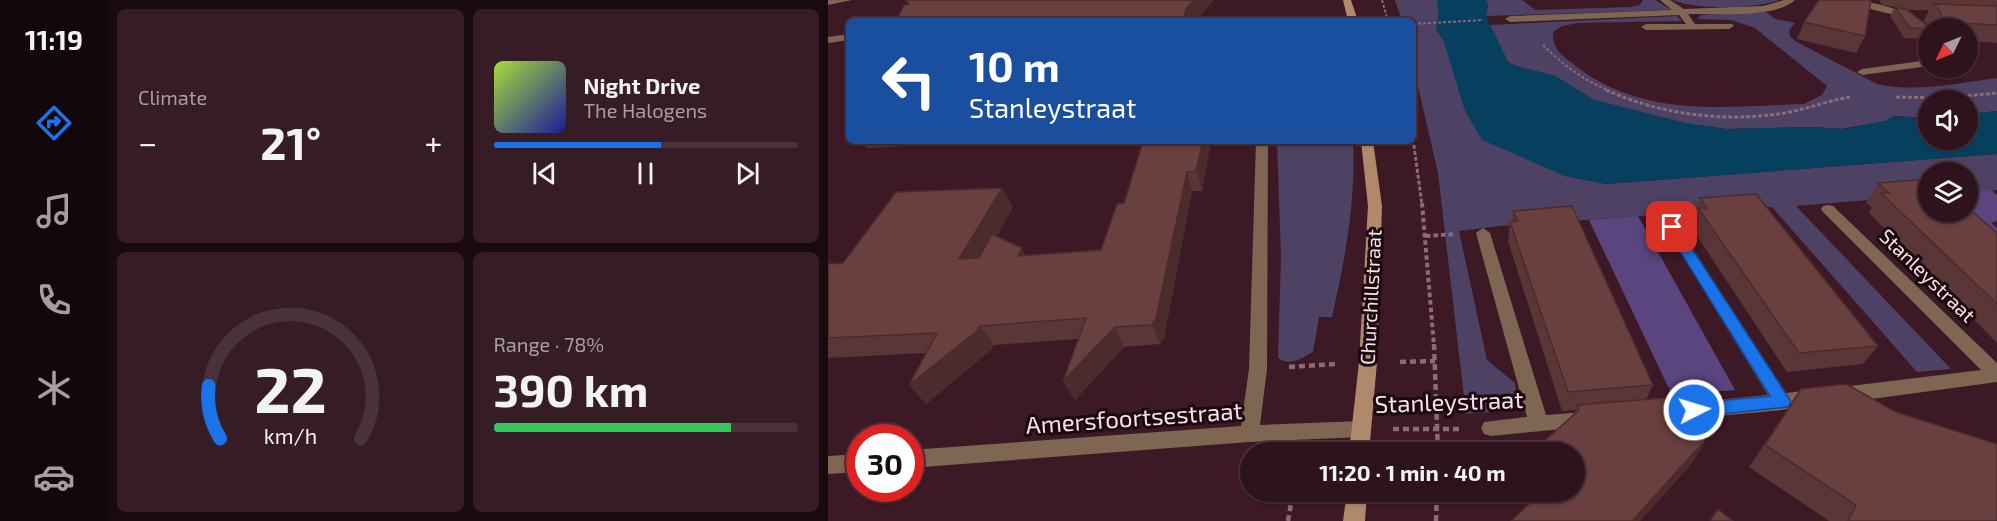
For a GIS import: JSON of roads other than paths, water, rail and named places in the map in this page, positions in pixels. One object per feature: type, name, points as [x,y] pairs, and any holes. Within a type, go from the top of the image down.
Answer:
[{"type":"street","points":[[830,5],[848,0]]},
{"type":"street","points":[[1347,0],[1352,18]]},
{"type":"street","points":[[1664,0],[1682,12],[1692,26]]},
{"type":"street","points":[[1510,19],[1763,9],[1780,6],[1791,0]]},
{"type":"street","points":[[1838,0],[1906,15],[1929,15]]},
{"type":"street","points":[[1906,15],[1918,22]]},
{"type":"street","points":[[1646,27],[1729,26]]},
{"type":"street","points":[[828,40],[846,37]]},
{"type":"street","points":[[1862,72],[1918,64]]},
{"type":"street","points":[[1249,434],[1258,369],[1262,144]]},
{"type":"street","name":"Churchillstraat","points":[[1360,442],[1368,363],[1375,206],[1367,144]]},
{"type":"street","name":"Stanleystraat","points":[[1828,208],[1997,375]]},
{"type":"street","points":[[1672,227],[1782,402]]},
{"type":"street","name":"Stanleystraat","points":[[1483,232],[1539,424]]},
{"type":"street","name":"Stanleystraat","points":[[1655,414],[1782,402],[1997,375]]},
{"type":"street","name":"Stanleystraat","points":[[1491,428],[1609,418]]},
{"type":"street","name":"Amersfoortsestraat","points":[[924,458],[1249,434],[1361,429]]},
{"type":"street","points":[[828,465],[846,464]]},
{"type":"street","points":[[1354,521],[1356,502]]},
{"type":"water","points":[[1437,0],[1486,0],[1488,5],[1486,16],[1508,62],[1555,76],[1594,100],[1685,123],[1726,129],[1815,127],[1842,129],[1885,121],[1894,116],[1918,117],[1918,150],[1978,150],[1978,113],[1997,111],[1997,154],[1606,184],[1565,176],[1482,140],[1465,111],[1444,42],[1436,29],[1439,14]]}]
